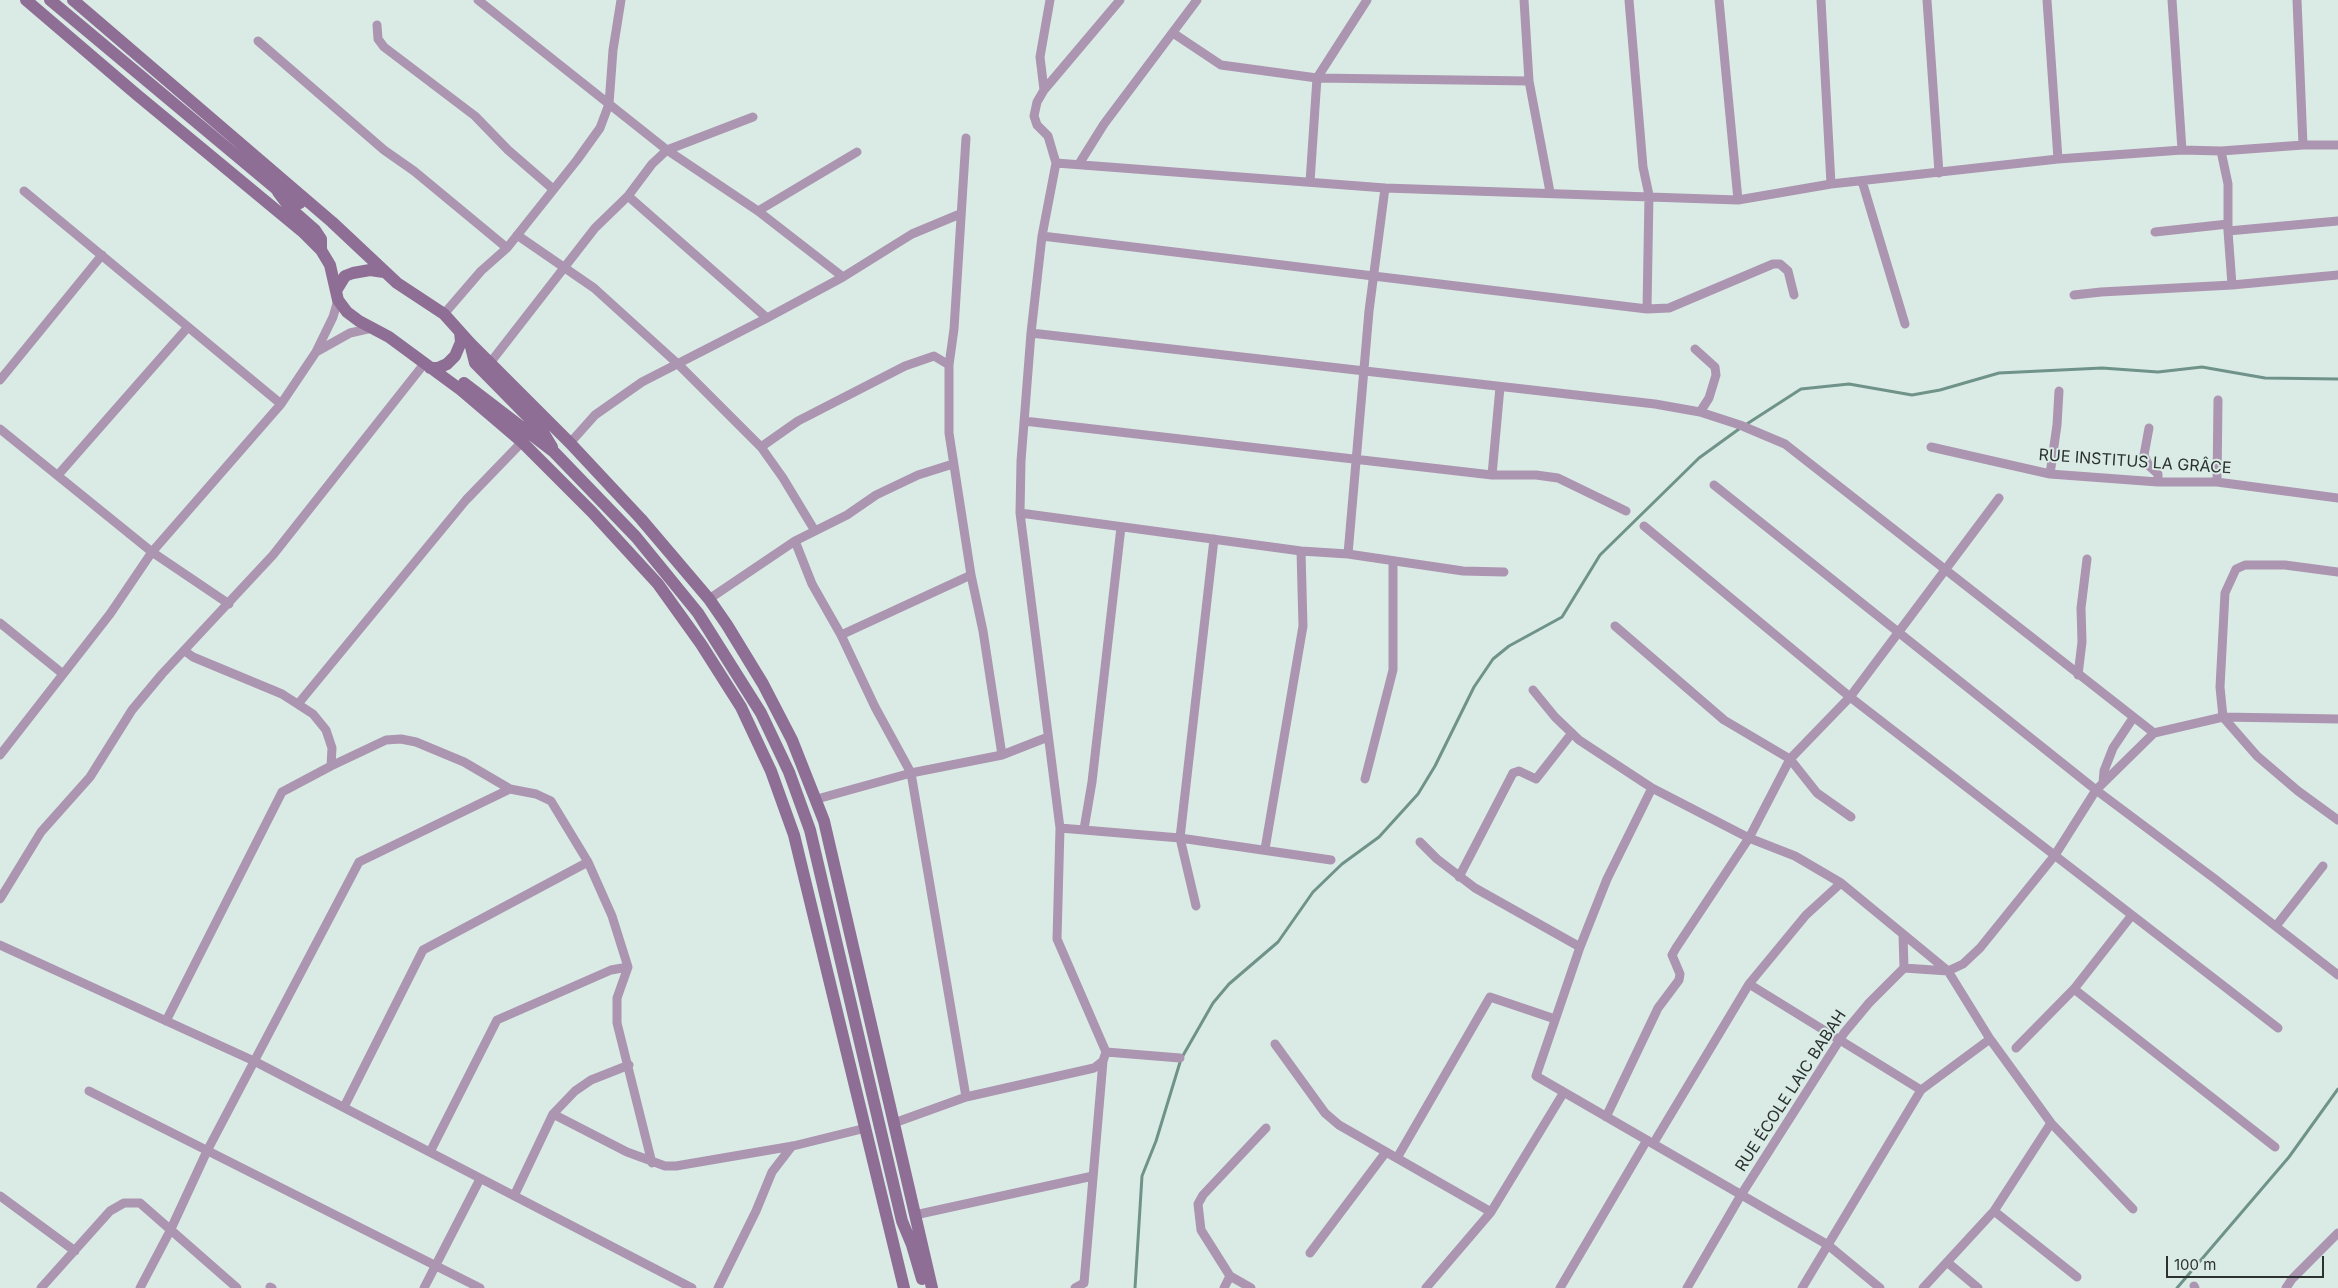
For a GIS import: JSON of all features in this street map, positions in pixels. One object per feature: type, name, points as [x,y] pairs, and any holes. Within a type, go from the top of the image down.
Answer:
[{"type":"main road","points":[[26,0],[304,233],[321,250],[330,265],[337,294],[359,322],[389,337],[443,377],[522,442],[592,512],[658,584],[702,644],[741,707],[771,771],[794,834],[904,1288]]},
{"type":"main road","points":[[50,0],[274,188],[290,208],[315,230],[320,240],[321,250]]},
{"type":"main road","points":[[73,0],[348,237],[384,272],[418,298],[444,314],[470,343],[570,443],[709,598],[763,684],[792,740],[817,799],[830,843],[932,1288]]},
{"type":"main road","points":[[274,188],[296,200],[336,233],[348,237]]},
{"type":"main road","points":[[337,294],[346,276],[370,270],[384,272]]},
{"type":"main road","points":[[427,366],[438,368],[447,364],[455,356],[461,342],[460,332]]},
{"type":"main road","points":[[470,343],[475,363],[543,432],[554,452]]},
{"type":"main road","points":[[443,377],[455,379],[472,388],[554,452],[636,537],[698,613],[761,713],[789,772],[810,830],[902,1221],[926,1288]]},
{"type":"main road","points":[[902,1221],[902,1244],[911,1288]]},
{"type":"street","points":[[478,0],[667,150],[758,210],[843,277]]},
{"type":"street","points":[[444,314],[481,271],[507,248],[600,128],[609,104],[613,50],[621,0]]},
{"type":"street","points":[[1044,90],[1040,57],[1050,0]]},
{"type":"street","points":[[1075,1288],[1084,1283],[1104,1057],[1057,939],[1060,828],[1020,514],[1024,421],[1031,333],[1042,236],[1056,162],[1048,136],[1037,124],[1034,116],[1037,102],[1044,90],[1120,0]]},
{"type":"street","points":[[1079,164],[1104,124],[1197,0]]},
{"type":"street","points":[[1310,182],[1317,78],[1367,0]]},
{"type":"street","points":[[1524,0],[1529,81],[1550,192]]},
{"type":"street","points":[[1629,0],[1643,166],[1649,195],[1646,309]]},
{"type":"street","points":[[1719,0],[1738,200]]},
{"type":"street","points":[[1821,0],[1831,184]]},
{"type":"street","points":[[1927,0],[1939,173]]},
{"type":"street","points":[[2047,0],[2058,159]]},
{"type":"street","points":[[2172,0],[2182,150]]},
{"type":"street","points":[[2297,0],[2303,145]]},
{"type":"street","points":[[377,25],[378,39],[384,46],[475,116],[508,150],[554,189]]},
{"type":"street","points":[[1173,33],[1221,65],[1317,78],[1529,81]]},
{"type":"street","points":[[258,41],[384,150],[414,171],[507,248]]},
{"type":"street","points":[[490,363],[566,268],[595,228],[628,196],[652,164],[667,150],[753,117]]},
{"type":"street","points":[[966,138],[954,329],[949,365],[948,408],[953,464],[970,575],[983,631],[1002,755]]},
{"type":"street","points":[[1056,162],[1385,188],[1649,195],[1738,200],[1831,184],[2058,159],[2182,150],[2221,151],[2303,145],[2338,145]]},
{"type":"street","points":[[2221,151],[2228,184],[2228,228],[2232,285]]},
{"type":"street","points":[[758,210],[857,152]]},
{"type":"street","points":[[1862,181],[1905,324]]},
{"type":"street","points":[[1348,554],[1364,371],[1385,188]]},
{"type":"street","points":[[24,191],[281,404]]},
{"type":"street","points":[[628,196],[767,318]]},
{"type":"street","points":[[570,443],[595,415],[618,397],[642,382],[679,365],[843,277],[912,234],[960,214]]},
{"type":"street","points":[[2155,232],[2338,221]]},
{"type":"street","points":[[517,235],[594,288],[679,365],[761,447],[784,478],[815,531]]},
{"type":"street","points":[[1042,236],[1646,309],[1669,308],[1773,264],[1780,264],[1788,271],[1794,295]]},
{"type":"street","points":[[0,380],[102,255]]},
{"type":"street","points":[[2074,295],[2232,285],[2338,275]]},
{"type":"street","points":[[0,755],[110,614],[152,552],[281,404],[316,352],[333,317],[337,294]]},
{"type":"street","points":[[58,475],[188,327]]},
{"type":"street","points":[[316,352],[350,333],[372,328]]},
{"type":"street","points":[[1031,333],[1655,404],[1700,412],[1740,425],[1784,444],[2154,733]]},
{"type":"street","points":[[1695,349],[1715,367],[1716,375],[1709,398],[1700,412]]},
{"type":"street","points":[[761,447],[798,421],[905,366],[934,356],[949,365]]},
{"type":"street","points":[[0,899],[41,832],[90,777],[132,710],[162,674],[273,556],[427,366]]},
{"type":"street","points":[[1492,474],[1500,387]]},
{"type":"street","points":[[2050,474],[2057,425],[2059,391]]},
{"type":"street","points":[[2217,482],[2218,400]]},
{"type":"street","points":[[1024,421],[1492,474],[1558,478],[1626,511]]},
{"type":"street","points":[[2149,428],[2144,455],[2149,466],[2158,474],[2158,482]]},
{"type":"street","points":[[0,429],[152,552],[229,604]]},
{"type":"street","points":[[298,704],[466,500],[522,442]]},
{"type":"street","name":"RUE INSTITUS LA GRÂCE","points":[[1932,447],[2050,474],[2158,482],[2217,482],[2338,498]]},
{"type":"street","points":[[709,598],[795,541],[846,515],[876,495],[918,475],[953,464]]},
{"type":"street","points":[[1714,485],[2096,790],[2338,975]]},
{"type":"street","points":[[1606,1117],[1658,1008],[1679,980],[1680,974],[1672,959],[1676,948],[1749,838],[1790,759],[1850,697],[1998,498]]},
{"type":"street","points":[[1020,514],[1301,551],[1348,554],[1463,572],[1504,572]]},
{"type":"street","points":[[1644,526],[1850,697],[2278,1028]]},
{"type":"street","points":[[1084,829],[1092,782],[1121,527]]},
{"type":"street","points":[[1196,906],[1180,838],[1214,539]]},
{"type":"street","points":[[795,541],[812,584],[841,635],[875,707],[911,773],[966,1097]]},
{"type":"street","points":[[1265,849],[1302,626],[1301,551]]},
{"type":"street","points":[[2078,675],[2082,642],[2081,608],[2087,559]]},
{"type":"street","points":[[1365,780],[1394,670],[1393,560]]},
{"type":"street","points":[[2338,572],[2285,564],[2240,566],[2234,572],[2225,593],[2220,687],[2223,717],[2257,756],[2298,791],[2338,820]]},
{"type":"street","points":[[841,635],[970,575]]},
{"type":"street","points":[[0,623],[63,674]]},
{"type":"street","points":[[1615,626],[1724,720],[1790,759],[1817,793],[1851,817]]},
{"type":"street","points":[[185,651],[208,663],[253,680],[313,714],[326,730],[332,748],[331,766]]},
{"type":"street","points":[[1533,690],[1555,717],[1572,732],[1652,788],[1749,838],[1795,856],[1840,883],[1948,971],[1990,1038],[2051,1123],[2134,1209]]},
{"type":"street","points":[[1903,934],[1904,968],[1948,971],[1963,964],[1980,948],[2055,855],[2096,790],[2154,733],[2223,717],[2338,718]]},
{"type":"street","points":[[2103,783],[2104,771],[2113,748],[2133,718]]},
{"type":"street","points":[[1460,877],[1514,773],[1519,771],[1536,779],[1572,732]]},
{"type":"street","points":[[817,799],[911,773],[1002,755],[1048,737]]},
{"type":"street","points":[[166,1021],[282,792],[386,740],[401,739],[416,742],[464,762],[510,789],[536,794],[551,801],[588,862],[612,916],[628,967],[616,1009],[617,1023],[652,1163]]},
{"type":"street","points":[[1652,788],[1607,878],[1580,947],[1536,1076],[1828,1245],[1880,1288]]},
{"type":"street","points":[[140,1288],[170,1231],[207,1150],[359,862],[510,789]]},
{"type":"street","points":[[1060,828],[1180,838],[1331,860]]},
{"type":"street","points":[[1420,842],[1437,859],[1460,877],[1580,947]]},
{"type":"street","points":[[344,1107],[423,950],[588,862]]},
{"type":"street","points":[[2276,926],[2322,866]]},
{"type":"street","points":[[1560,1288],[1749,984],[1806,916],[1840,883]]},
{"type":"street","points":[[2016,1048],[2074,989],[2132,915]]},
{"type":"street","points":[[0,945],[254,1061],[692,1288]]},
{"type":"street","points":[[430,1152],[497,1020],[612,970],[628,967]]},
{"type":"street","name":"RUE ÉCOLE LAIC BABAH","points":[[1688,1288],[1741,1195],[1839,1040],[1869,1004],[1904,968]]},
{"type":"street","points":[[1749,984],[1920,1090]]},
{"type":"street","points":[[2074,989],[2275,1147]]},
{"type":"street","points":[[1396,1158],[1490,997],[1555,1019]]},
{"type":"street","points":[[1802,1288],[1920,1090],[1990,1038]]},
{"type":"street","points":[[1276,1044],[1325,1113],[1339,1125],[1491,1212]]},
{"type":"street","points":[[894,1123],[966,1097],[1094,1068],[1104,1057],[1180,1058]]},
{"type":"street","points":[[514,1196],[553,1114],[575,1091],[591,1080],[629,1065]]},
{"type":"street","points":[[89,1091],[480,1288]]},
{"type":"street","points":[[1426,1288],[1491,1212],[1564,1092]]},
{"type":"street","points":[[553,1114],[652,1163],[676,1166],[792,1146],[866,1128]]},
{"type":"street","points":[[1923,1288],[1994,1210],[2051,1123]]},
{"type":"street","points":[[1251,1288],[1230,1276],[1201,1230],[1198,1204],[1203,1194],[1266,1128]]},
{"type":"street","points":[[718,1288],[756,1211],[772,1172],[792,1146]]},
{"type":"street","points":[[1310,1253],[1386,1152]]},
{"type":"street","points":[[915,1215],[1093,1176]]},
{"type":"street","points":[[424,1288],[480,1179]]},
{"type":"street","points":[[0,1196],[75,1251]]},
{"type":"street","points":[[41,1288],[110,1211],[124,1203],[140,1203],[237,1288]]},
{"type":"street","points":[[1994,1210],[2077,1277]]},
{"type":"street","points":[[2286,1288],[2338,1233]]},
{"type":"street","points":[[1947,1262],[1978,1288]]},
{"type":"street","points":[[1224,1288],[1230,1276]]},
{"type":"waterway","points":[[1135,1288],[1142,1176],[1156,1141],[1181,1059],[1213,1003],[1229,984],[1278,942],[1313,892],[1342,864],[1379,837],[1418,794],[1435,766],[1474,687],[1493,659],[1509,646],[1562,617],[1600,555],[1699,458],[1739,429],[1801,389],[1849,384],[1912,395],[1940,390],[1999,373],[2102,368],[2158,372],[2202,367],[2265,378],[2338,379]]},
{"type":"waterway","points":[[2177,1288],[2289,1157],[2338,1089]]}]
